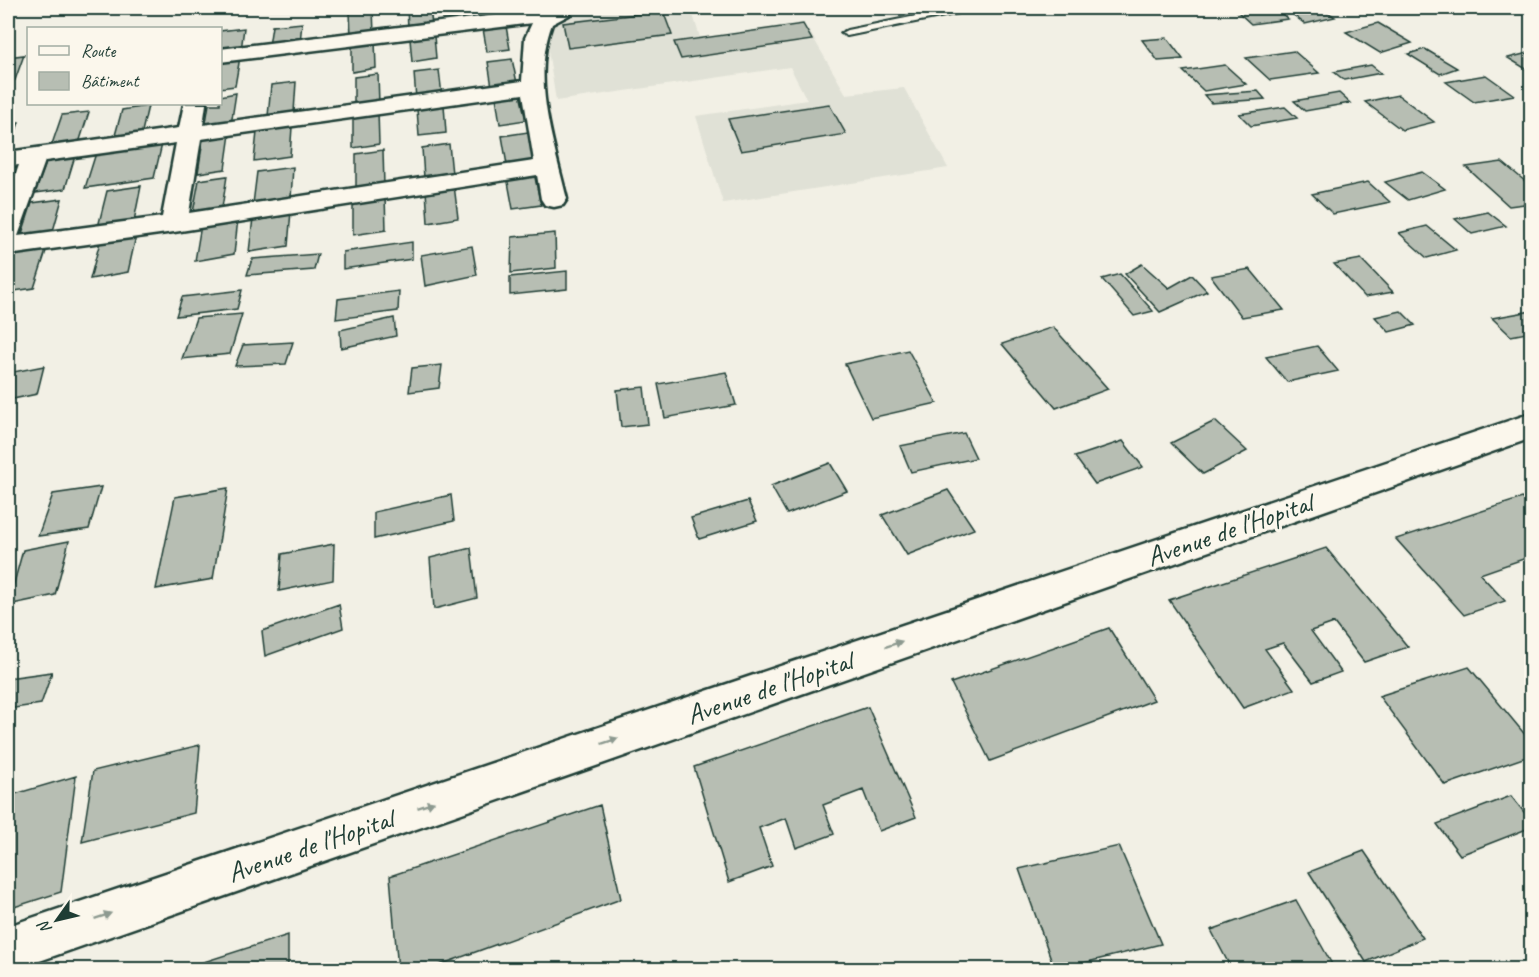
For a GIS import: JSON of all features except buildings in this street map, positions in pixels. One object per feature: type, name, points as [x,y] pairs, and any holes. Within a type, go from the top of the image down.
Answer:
[{"type":"street","points":[[222,56],[562,11]]},
{"type":"street","points":[[554,200],[532,86],[534,40],[543,20],[562,11]]},
{"type":"street","points":[[8,159],[532,86]]},
{"type":"street","points":[[174,224],[195,105]]},
{"type":"street","points":[[8,231],[35,155]]},
{"type":"street","points":[[8,246],[174,224],[547,166]]},
{"type":"street","name":"Avenue de l'Hopital","points":[[8,949],[1532,425]]},
{"type":"lane","points":[[847,33],[969,8]]},
{"type":"shaded area","points":[[617,8],[691,8],[701,41],[808,29],[846,94],[904,88],[948,168],[723,203],[696,116],[807,100],[790,67],[556,101],[543,18]]}]
